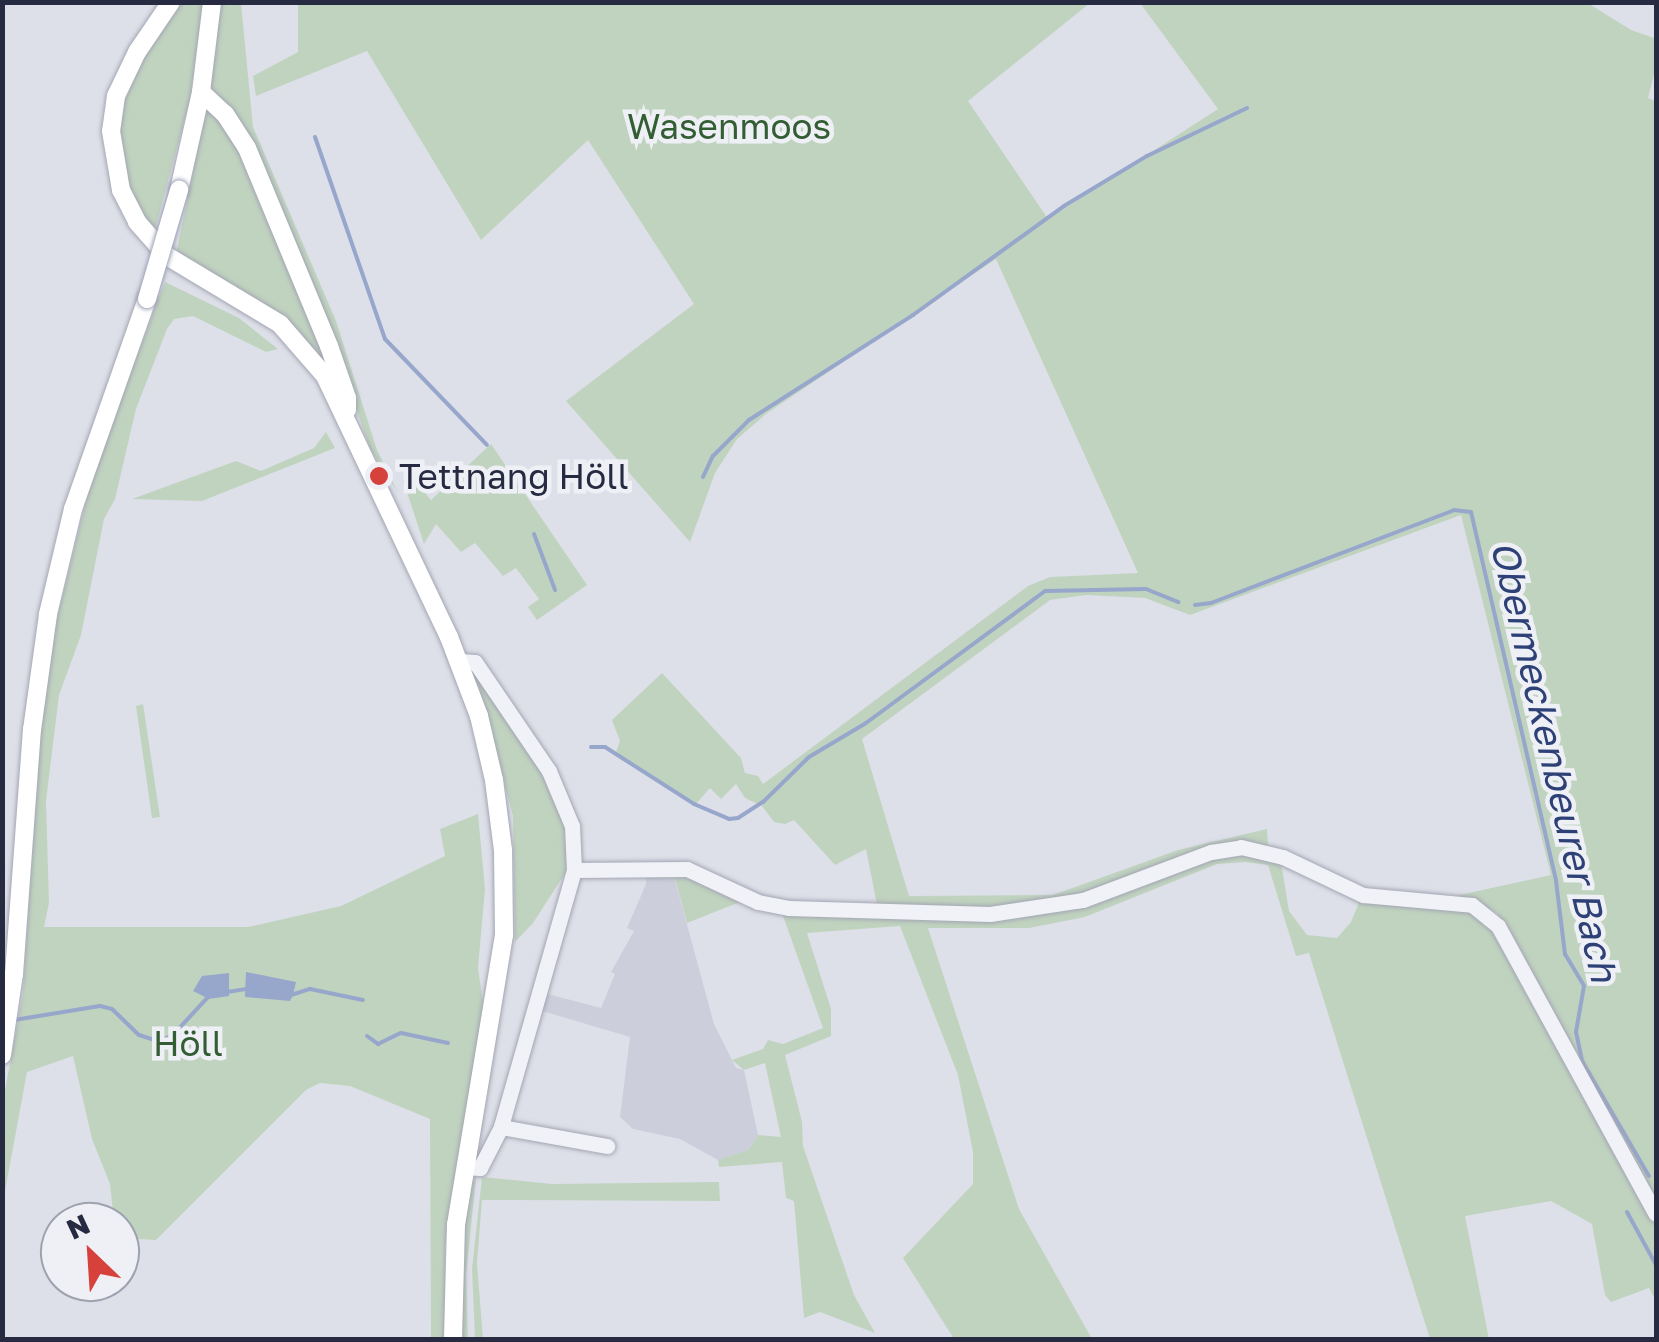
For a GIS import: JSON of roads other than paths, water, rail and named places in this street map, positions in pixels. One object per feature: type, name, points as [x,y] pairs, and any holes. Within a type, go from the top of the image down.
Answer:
[{"type":"main road","points":[[170,2],[131,62],[116,96],[111,131],[122,190],[137,222],[167,256],[294,336],[312,356],[347,416],[372,482],[460,662],[488,753],[506,890],[502,961],[452,1256],[454,1340]]},
{"type":"main road","points":[[4,1048],[14,974],[32,730],[53,588],[73,509],[146,299],[179,190],[201,92],[212,2]]},
{"type":"main road","points":[[201,92],[225,114],[247,148],[329,346],[348,398],[347,416]]},
{"type":"street","points":[[460,662],[474,662],[548,771],[572,826],[574,870],[501,1127],[480,1168],[465,1167]]},
{"type":"street","points":[[574,870],[674,866],[773,906],[990,914],[1040,910],[1116,890],[1211,852],[1241,847],[1282,857],[1363,895],[1472,905],[1498,926],[1656,1214]]},
{"type":"street","points":[[501,1127],[607,1146]]},
{"type":"water","points":[[246,972],[296,982],[290,1001],[245,997]]},
{"type":"water","points":[[229,973],[229,996],[209,999],[193,991],[202,976]]},
{"type":"waterway","points":[[703,477],[713,456],[749,420],[913,315],[1064,206],[1147,156],[1247,108]]},
{"type":"waterway","points":[[315,137],[385,339],[487,445]]},
{"type":"waterway","name":"Obermeckenbeurer Bach","points":[[1195,605],[1211,603],[1454,510],[1471,512],[1556,881],[1565,954],[1584,986],[1576,1032],[1582,1061],[1649,1176]]},
{"type":"waterway","points":[[534,534],[555,590]]},
{"type":"waterway","name":"Obermeckenbeurer Bach","points":[[591,747],[605,747],[694,804],[729,819],[738,818],[763,802],[809,757],[866,723],[1045,591],[1146,589],[1179,602]]},
{"type":"waterway","name":"Obermeckenbeurer Bach","points":[[227,992],[247,989]]},
{"type":"waterway","name":"Obermeckenbeurer Bach","points":[[291,995],[310,989],[363,1000]]},
{"type":"waterway","name":"Obermeckenbeurer Bach","points":[[14,1020],[100,1006],[112,1009],[139,1035],[158,1041],[172,1036],[208,997]]},
{"type":"waterway","name":"Obermeckenbeurer Bach","points":[[367,1036],[378,1044],[401,1033],[448,1043]]},
{"type":"waterway","name":"Obermeckenbeurer Bach","points":[[1627,1212],[1656,1265]]},
{"type":"place","name":"Tettnang Höll","points":[[379,476]]},
{"type":"park label","name":"Wasenmoos","points":[[729,126]]},
{"type":"park label","name":"Höll","points":[[188,1043]]}]
